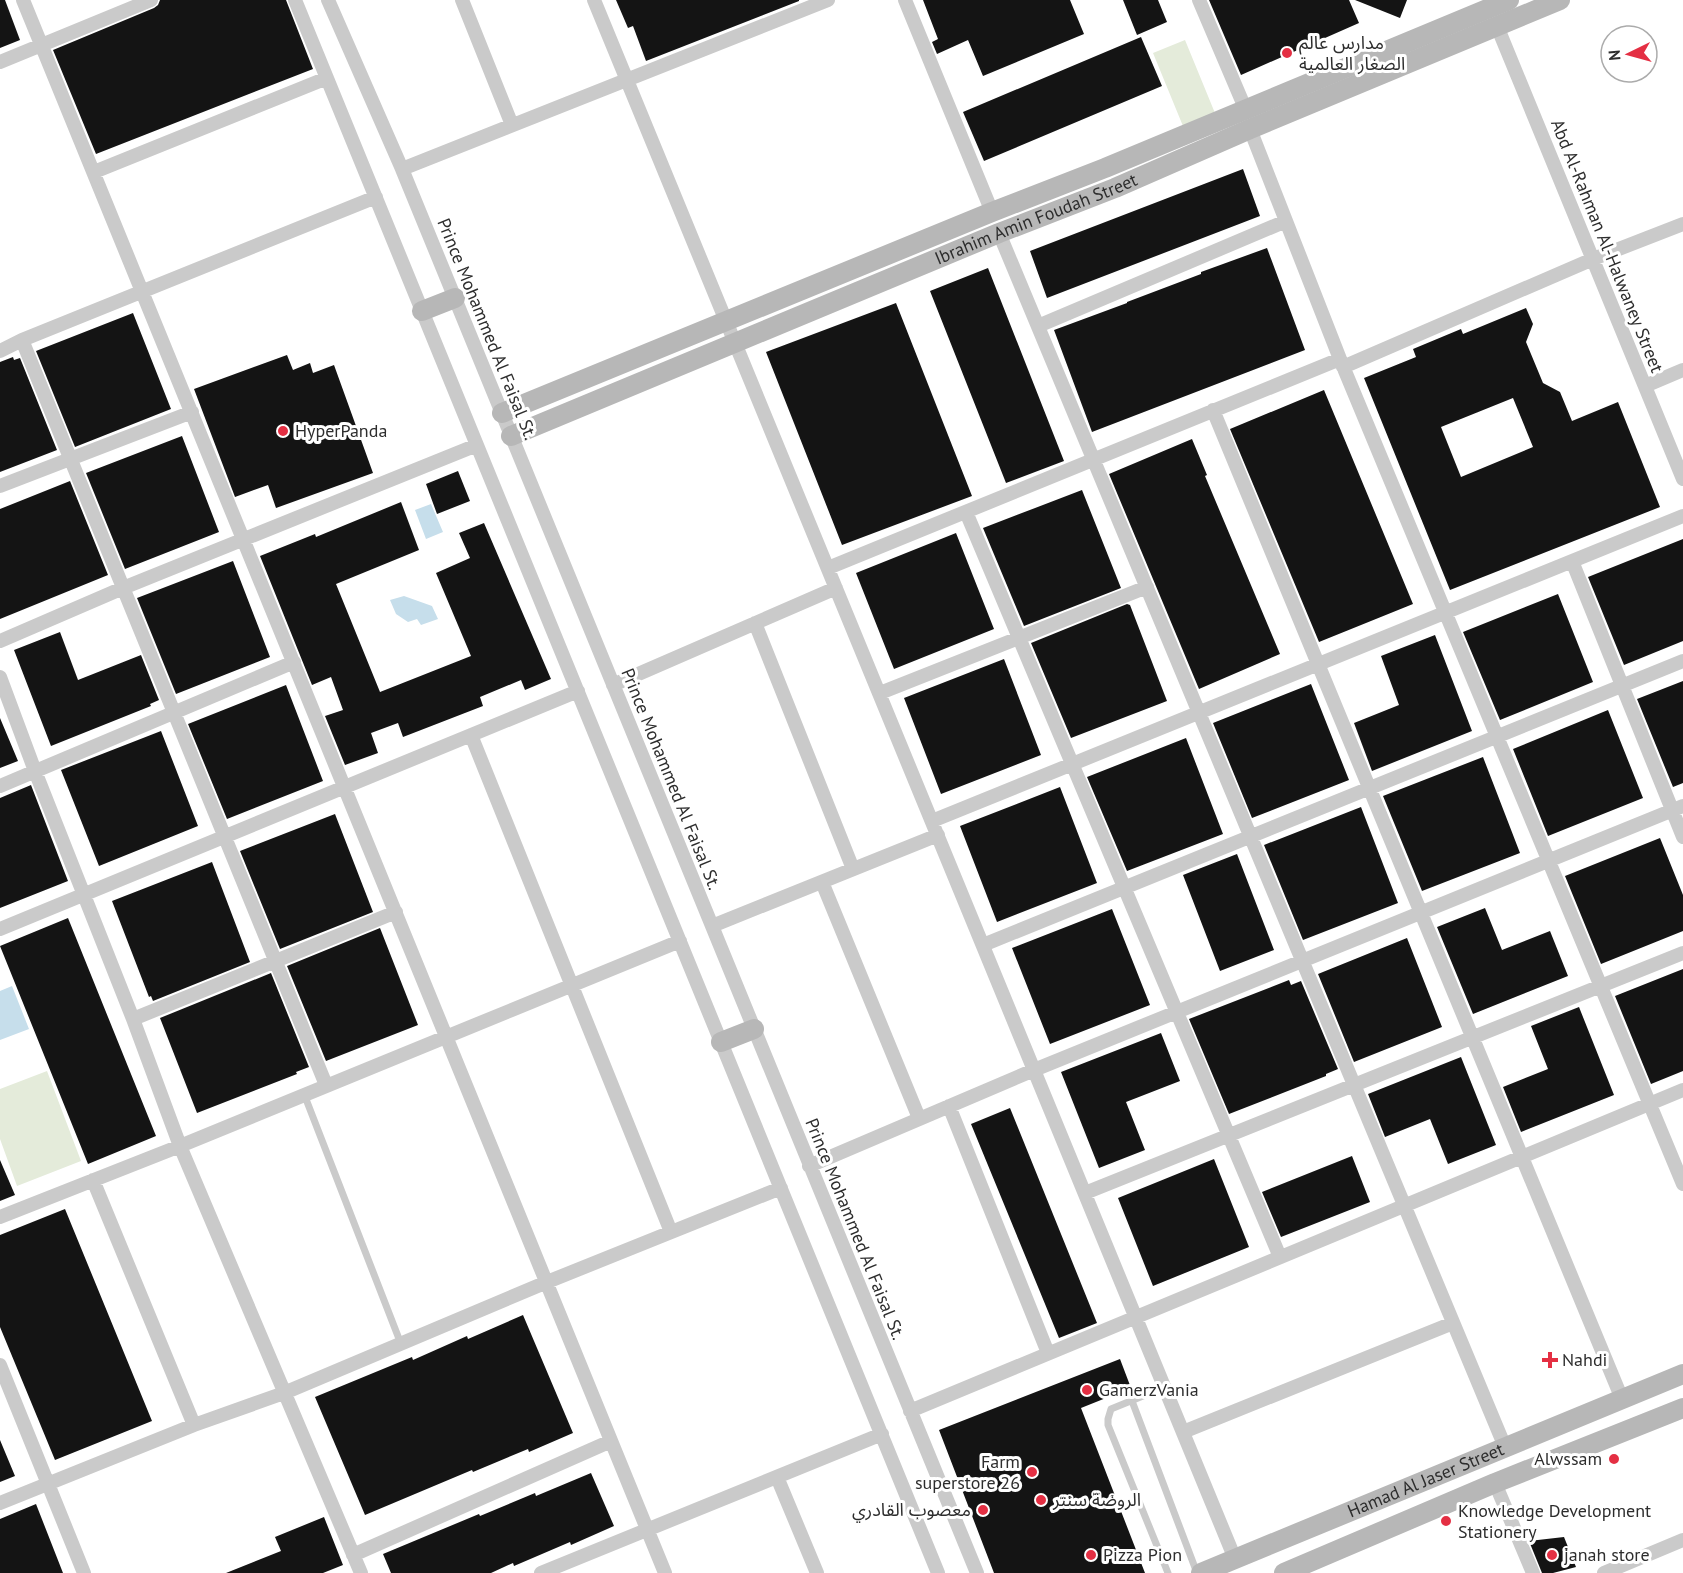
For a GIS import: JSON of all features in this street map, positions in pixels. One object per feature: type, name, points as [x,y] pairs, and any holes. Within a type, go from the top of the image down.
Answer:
[{"type":"street","points":[[23,0],[665,1573]]},
{"type":"street","points":[[0,63],[151,0]]},
{"type":"street","points":[[295,0],[938,1573]]},
{"type":"street","name":"Prince Mohammed Al Faisal St.","points":[[328,0],[402,169],[977,1573]]},
{"type":"street","points":[[462,0],[512,125]]},
{"type":"street","points":[[594,0],[1235,1559]]},
{"type":"street","points":[[402,169],[828,0]]},
{"type":"street","points":[[905,0],[992,212]]},
{"type":"street","points":[[1199,0],[1245,108]]},
{"type":"street","name":"Ibrahim Amin Foudah Street","points":[[502,413],[992,212],[1106,168],[1474,7],[1509,0]]},
{"type":"street","name":"Ibrahim Amin Foudah Street","points":[[511,436],[999,233],[1115,188],[1250,129],[1560,0]]},
{"type":"street","name":"Abd Al-Rahman Al-Halwaney Street","points":[[1497,26],[1683,479]]},
{"type":"street","points":[[94,172],[327,78]]},
{"type":"street","points":[[1250,129],[1342,363],[1683,1184]]},
{"type":"street","points":[[1106,168],[1115,188]]},
{"type":"street","points":[[0,351],[21,340],[376,197]]},
{"type":"street","points":[[1038,326],[1286,221]]},
{"type":"street","points":[[828,568],[1214,410],[1342,363],[1683,224]]},
{"type":"street","points":[[999,233],[1505,1447]]},
{"type":"street","points":[[422,311],[455,298]]},
{"type":"street","points":[[21,340],[326,1085]]},
{"type":"street","points":[[655,351],[664,372]]},
{"type":"street","points":[[1645,386],[1683,370]]},
{"type":"street","points":[[1214,410],[1622,1399]]},
{"type":"street","points":[[0,486],[192,412]]},
{"type":"street","points":[[0,641],[123,588],[477,445]]},
{"type":"street","points":[[966,512],[1280,1257]]},
{"type":"street","points":[[932,821],[1683,516]]},
{"type":"street","points":[[1572,561],[1622,686],[1678,809],[1683,837]]},
{"type":"street","points":[[880,693],[1147,587]]},
{"type":"street","points":[[613,685],[836,588]]},
{"type":"street","points":[[755,623],[853,869]]},
{"type":"street","points":[[983,945],[1683,661]]},
{"type":"street","points":[[0,786],[294,662]]},
{"type":"street","points":[[0,677],[34,771],[133,1019],[180,1146],[361,1573]]},
{"type":"street","points":[[0,929],[578,691]]},
{"type":"street","points":[[471,735],[671,1232]]},
{"type":"street","points":[[809,1166],[1034,1070],[1678,809]]},
{"type":"street","points":[[712,926],[938,835]]},
{"type":"street","points":[[822,882],[919,1118]]},
{"type":"street","points":[[133,1019],[396,912]]},
{"type":"street","points":[[0,1217],[180,1146],[680,941]]},
{"type":"street","points":[[1085,1193],[1683,953]]},
{"type":"street","points":[[721,1042],[754,1029]]},
{"type":"street","points":[[910,1411],[1683,1090]]},
{"type":"street","points":[[949,1106],[1048,1353]]},
{"type":"street","points":[[93,1180],[194,1425]]},
{"type":"street","points":[[0,1503],[194,1425],[284,1393],[547,1282],[781,1188]]},
{"type":"street","points":[[1183,1432],[1453,1323]]},
{"type":"street","points":[[0,1365],[84,1573]]},
{"type":"street","name":"Hamad Al Jaser Street","points":[[1199,1573],[1683,1374]]},
{"type":"street","name":"Hamad Al Jaser Street","points":[[1284,1573],[1495,1483],[1683,1408]]},
{"type":"street","points":[[541,1573],[882,1434]]},
{"type":"street","points":[[353,1555],[611,1440]]},
{"type":"street","points":[[777,1477],[817,1573]]},
{"type":"street","points":[[1495,1483],[1533,1573]]},
{"type":"street","points":[[1604,1573],[1683,1540]]},
{"type":"lane","points":[[304,1094],[401,1344]]},
{"type":"lane","points":[[1165,1387],[1111,1409],[1108,1425],[1168,1573]]},
{"type":"lane","points":[[1132,1401],[1199,1573]]},
{"type":"green space","points":[[1185,40],[1217,118],[1185,131],[1153,53]]},
{"type":"green space","points":[[47,1071],[81,1161],[17,1186],[0,1139],[0,1089]]},
{"type":"water","points":[[431,504],[443,532],[426,539],[415,510]]},
{"type":"water","points":[[404,596],[432,606],[438,619],[421,625],[417,619],[408,622],[396,614],[390,600]]},
{"type":"water","points":[[12,986],[29,1029],[0,1040],[0,991]]},
{"type":"building","points":[[0,0],[5,0],[20,40],[0,48]]},
{"type":"building","points":[[160,0],[286,0],[313,69],[96,154],[53,50],[154,8]]},
{"type":"building","points":[[616,0],[799,1],[646,61],[633,26],[628,28]]},
{"type":"building","points":[[923,0],[1070,0],[1084,34],[983,76],[968,40],[937,54],[932,42],[938,39]]},
{"type":"building","points":[[1123,0],[1158,0],[1167,22],[1137,35]]},
{"type":"building","points":[[1209,0],[1349,0],[1359,23],[1241,75]]},
{"type":"building","points":[[1355,0],[1407,0],[1400,18]]},
{"type":"building","points":[[1141,37],[1162,86],[984,161],[963,112]]},
{"type":"building","points":[[1243,169],[1260,216],[1047,298],[1030,251]]},
{"type":"building","points":[[1267,248],[1305,350],[1092,432],[1054,330]]},
{"type":"building","points":[[988,268],[1064,461],[1006,483],[930,291]]},
{"type":"building","points":[[896,303],[972,496],[842,545],[766,352]]},
{"type":"building","points":[[1526,308],[1533,324],[1526,342],[1543,383],[1560,392],[1572,421],[1618,402],[1660,507],[1450,590],[1364,378],[1416,357],[1413,349],[1461,329],[1463,334]],"holes":[[[1513,398],[1533,447],[1461,477],[1441,427]]]},
{"type":"building","points":[[133,313],[171,409],[75,447],[36,351]]},
{"type":"building","name":"HyperPanda","points":[[287,355],[293,370],[310,363],[313,373],[334,365],[373,473],[276,508],[268,485],[235,497],[194,389]]},
{"type":"building","points":[[13,357],[14,360],[20,358],[57,450],[0,472],[0,362]]},
{"type":"building","points":[[1324,390],[1413,604],[1319,642],[1230,429]]},
{"type":"building","points":[[182,436],[219,532],[125,569],[86,473]]},
{"type":"building","points":[[1192,439],[1207,475],[1205,476],[1280,654],[1199,689],[1109,474]]},
{"type":"building","points":[[458,471],[470,501],[437,514],[426,484]]},
{"type":"building","points":[[70,481],[108,575],[0,619],[0,509]]},
{"type":"building","points":[[1082,490],[1121,588],[1024,626],[983,528]]},
{"type":"building","points":[[401,502],[419,550],[336,584],[380,692],[471,656],[436,573],[470,558],[459,533],[484,523],[551,679],[525,690],[521,680],[480,697],[483,706],[403,737],[398,723],[371,733],[378,753],[345,765],[325,716],[343,710],[331,677],[312,685],[260,556],[315,534],[316,537]]},
{"type":"building","points":[[956,533],[994,629],[894,669],[856,573]]},
{"type":"building","points":[[1683,539],[1683,641],[1624,665],[1588,577]]},
{"type":"building","points":[[233,561],[270,657],[176,694],[137,598]]},
{"type":"building","points":[[1558,594],[1593,682],[1500,720],[1463,632]]},
{"type":"building","points":[[1127,604],[1130,605],[1167,701],[1071,738],[1031,643]]},
{"type":"building","points":[[60,632],[78,680],[141,655],[159,700],[150,704],[151,706],[51,746],[14,650]]},
{"type":"building","points":[[1435,635],[1472,731],[1372,771],[1354,723],[1399,705],[1381,656]]},
{"type":"building","points":[[1004,659],[1041,755],[941,794],[904,698]]},
{"type":"building","points":[[1683,681],[1683,783],[1673,787],[1637,699]]},
{"type":"building","points":[[1311,684],[1349,780],[1252,818],[1213,723]]},
{"type":"building","points":[[286,685],[323,781],[227,819],[188,724]]},
{"type":"building","points":[[1608,710],[1643,798],[1548,836],[1513,749]]},
{"type":"building","points":[[0,718],[18,761],[0,768]]},
{"type":"building","points":[[161,731],[198,826],[99,866],[61,770]]},
{"type":"building","points":[[1186,738],[1223,834],[1127,871],[1087,777]]},
{"type":"building","points":[[1483,757],[1520,853],[1422,891],[1383,796]]},
{"type":"building","points":[[31,785],[68,881],[0,908],[0,798]]},
{"type":"building","points":[[1060,787],[1097,883],[997,922],[960,826]]},
{"type":"building","points":[[1361,807],[1398,903],[1303,940],[1264,845]]},
{"type":"building","points":[[335,814],[373,912],[280,949],[240,851]]},
{"type":"building","points":[[1660,838],[1683,895],[1683,931],[1601,964],[1565,876]]},
{"type":"building","points":[[1237,854],[1274,950],[1220,971],[1183,875]]},
{"type":"building","points":[[212,862],[250,962],[153,1001],[151,996],[149,997],[112,901]]},
{"type":"building","points":[[1485,908],[1502,950],[1550,931],[1568,976],[1473,1014],[1437,927]]},
{"type":"building","points":[[1112,909],[1150,1005],[1050,1044],[1012,948]]},
{"type":"building","points":[[68,918],[156,1136],[88,1164],[0,946]]},
{"type":"building","points":[[380,928],[418,1025],[326,1061],[287,966]]},
{"type":"building","points":[[1407,938],[1442,1027],[1354,1062],[1318,974]]},
{"type":"building","points":[[1683,969],[1683,1071],[1651,1084],[1615,996]]},
{"type":"building","points":[[271,973],[309,1067],[296,1072],[297,1074],[197,1113],[160,1018]]},
{"type":"building","points":[[1289,980],[1291,985],[1301,981],[1338,1069],[1326,1076],[1229,1114],[1189,1019]]},
{"type":"building","points":[[1579,1007],[1614,1095],[1521,1132],[1503,1087],[1548,1069],[1531,1026]]},
{"type":"building","points":[[1161,1033],[1180,1081],[1126,1102],[1145,1150],[1099,1168],[1061,1072]]},
{"type":"building","points":[[1461,1057],[1496,1145],[1448,1164],[1430,1119],[1385,1137],[1368,1094]]},
{"type":"building","points":[[1010,1108],[1097,1323],[1059,1338],[971,1124]]},
{"type":"building","points":[[1352,1156],[1370,1202],[1281,1237],[1262,1192]]},
{"type":"building","points":[[1214,1159],[1249,1247],[1153,1286],[1118,1198]]},
{"type":"building","points":[[0,1160],[15,1195],[0,1201]]},
{"type":"building","points":[[65,1209],[152,1421],[55,1460],[0,1327],[0,1235]]},
{"type":"building","points":[[523,1315],[573,1433],[529,1452],[528,1449],[473,1472],[472,1470],[365,1515],[315,1397],[412,1357],[413,1360],[467,1336],[468,1339]]},
{"type":"building","name":"الروضة سنتر","points":[[1120,1359],[1131,1388],[1081,1408],[1145,1573],[994,1573],[939,1430]]},
{"type":"building","points":[[0,1440],[15,1476],[0,1482]]},
{"type":"building","points":[[591,1473],[614,1526],[571,1545],[570,1542],[514,1566],[513,1563],[491,1573],[391,1573],[383,1554],[479,1514],[480,1516],[535,1493],[536,1496]]},
{"type":"building","points":[[36,1504],[63,1573],[0,1573],[0,1519]]},
{"type":"building","points":[[324,1517],[343,1565],[323,1573],[226,1573],[281,1551],[275,1537]]},
{"type":"building","name":"janah store","points":[[1564,1537],[1576,1567],[1553,1573],[1542,1573],[1529,1541]]},
{"type":"place","name":"مدارس عالم الصغار العالمية","points":[[1287,53]]},
{"type":"place","name":"HyperPanda","points":[[283,431]]},
{"type":"place","name":"Nahdi","points":[[1550,1360]]},
{"type":"place","name":"GamerzVania","points":[[1087,1390]]},
{"type":"place","name":"Alwssam","points":[[1614,1459]]},
{"type":"place","name":"Farm superstore 26","points":[[1032,1472]]},
{"type":"place","name":"الروضة سنتر","points":[[1041,1500]]},
{"type":"place","name":"معصوب القادري","points":[[983,1510]]},
{"type":"place","name":"Knowledge Development Stationery","points":[[1446,1521]]},
{"type":"place","name":"Pizza Pion","points":[[1091,1555]]},
{"type":"place","name":"janah store","points":[[1552,1555]]}]
